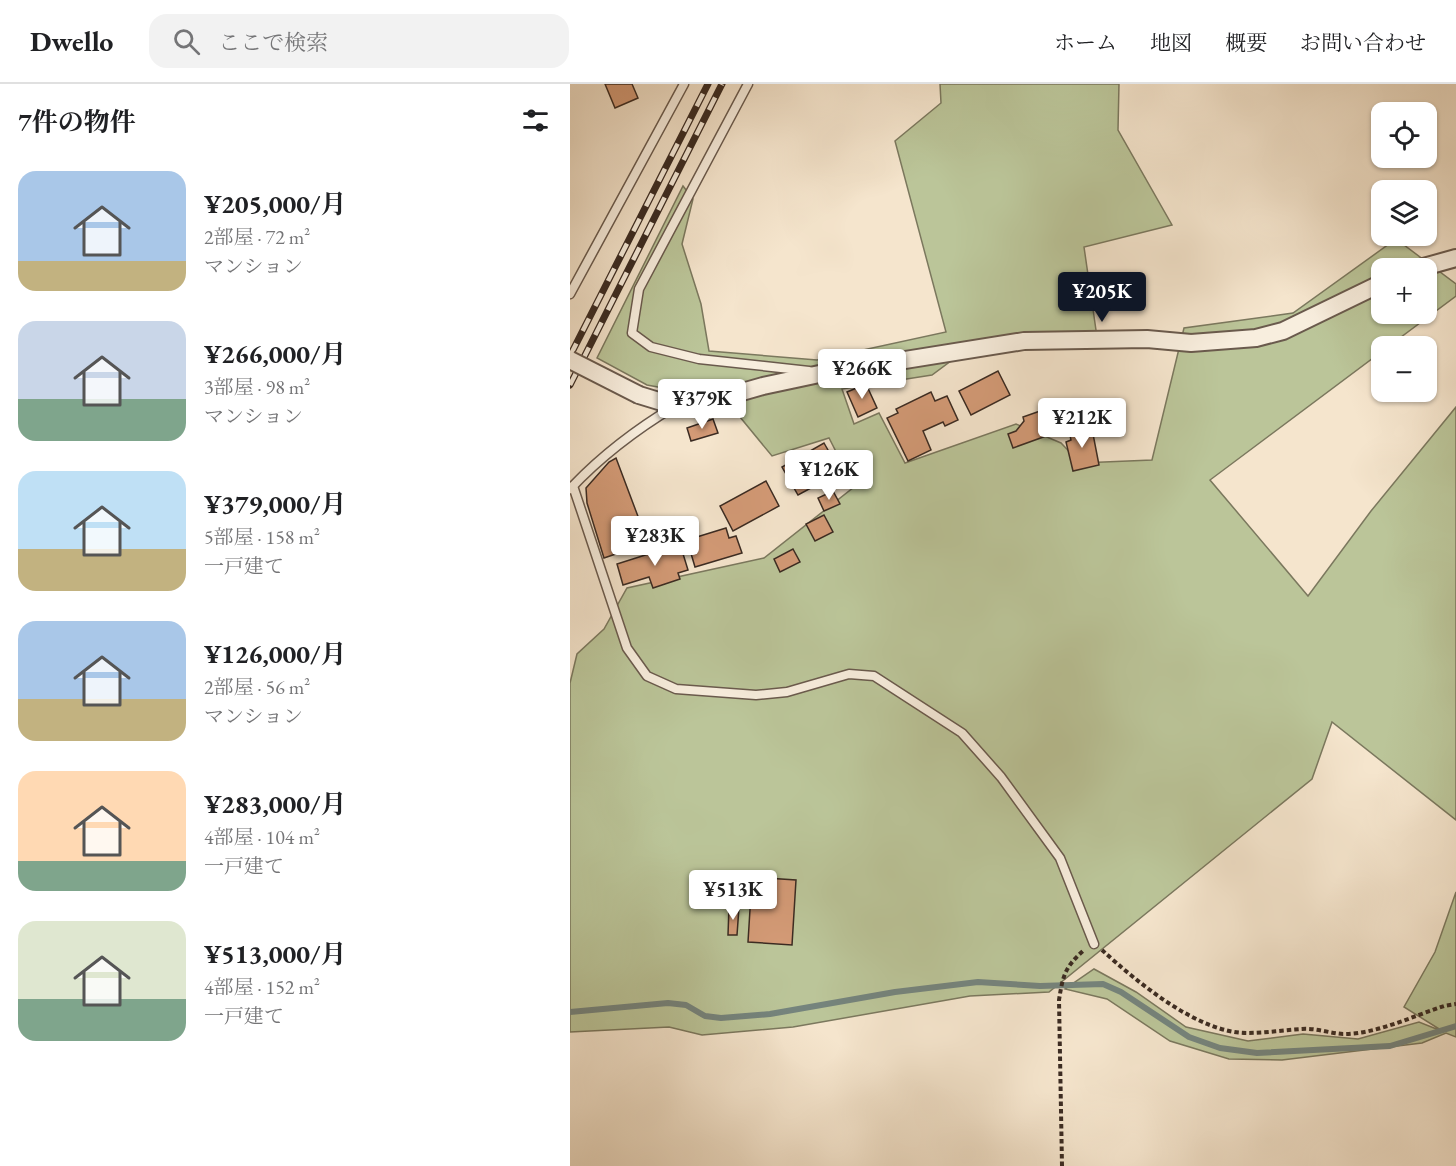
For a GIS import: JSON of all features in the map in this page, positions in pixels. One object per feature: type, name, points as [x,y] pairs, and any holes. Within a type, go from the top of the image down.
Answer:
[{"type":"street","points":[[1437,263],[1456,258]]},
{"type":"street","points":[[570,360],[639,395],[675,406],[700,404],[824,373],[1024,341],[1147,339],[1191,343],[1256,338],[1282,332],[1371,288]]},
{"type":"lane","points":[[570,294],[684,84]]},
{"type":"lane","points":[[748,84],[639,289],[632,333],[651,347],[699,359],[824,373]]},
{"type":"lane","points":[[675,406],[640,426],[607,452],[572,487],[627,648],[647,676],[676,689],[756,695],[787,692],[849,674],[874,676],[962,733],[1002,777],[1060,858],[1094,944]]},
{"type":"path","points":[[1062,1166],[1061,989],[1068,964],[1094,944],[1127,973],[1172,1005],[1207,1023],[1245,1033],[1305,1028],[1344,1034],[1375,1029],[1444,1005],[1456,1004]]},
{"type":"green space","points":[[940,84],[1119,84],[1118,130],[1172,225],[1084,247],[1098,344],[1024,344],[955,358],[932,375],[842,389],[854,424],[879,413],[905,463],[1016,424],[1061,443],[1080,463],[1152,460],[1184,328],[1293,313],[1386,246],[1405,246],[1421,258],[1371,258],[1371,324],[1418,324],[1402,336],[1371,336],[1371,359],[1210,480],[1308,596],[1371,511],[1456,407],[1456,820],[1332,722],[1312,779],[1049,992],[970,996],[793,1027],[702,1035],[669,1027],[570,1032],[570,683],[577,654],[604,629],[627,588],[764,558],[854,487],[829,438],[772,456],[735,411],[685,392],[647,385],[597,358],[683,186],[693,199],[682,244],[701,304],[709,351],[817,360],[946,332],[895,141],[941,103]]},
{"type":"green space","points":[[1437,270],[1456,284],[1456,296],[1437,310]]},
{"type":"green space","points":[[1456,892],[1456,1037],[1446,1033],[1422,1043],[1282,1060],[1229,1059],[1170,1041],[1107,999],[1065,989],[1094,969],[1136,992],[1186,1027],[1248,1041],[1303,1034],[1358,1039],[1419,1022],[1444,1032],[1404,1007],[1435,952]]},
{"type":"building","points":[[605,84],[632,84],[638,98],[615,108]]},
{"type":"building","points":[[998,371],[1010,395],[971,415],[959,391]]},
{"type":"building","points":[[866,384],[877,408],[858,417],[847,392]]},
{"type":"building","points":[[931,392],[935,401],[947,396],[958,420],[945,426],[943,422],[923,431],[931,450],[908,461],[887,418],[898,413],[896,409]]},
{"type":"building","points":[[1043,410],[1047,420],[1055,417],[1060,431],[1013,448],[1008,434],[1016,431],[1024,421],[1023,417]]},
{"type":"building","points":[[713,419],[718,433],[691,441],[687,428]]},
{"type":"building","points":[[1082,424],[1085,436],[1093,434],[1099,465],[1073,471],[1066,442],[1071,440],[1068,426]]},
{"type":"building","points":[[824,443],[837,466],[810,481],[813,487],[798,495],[782,467]]},
{"type":"building","points":[[616,458],[648,543],[604,558],[587,503],[586,488],[609,462]]},
{"type":"building","points":[[766,481],[779,506],[733,531],[720,506]]},
{"type":"building","points":[[833,491],[840,504],[824,511],[818,498]]},
{"type":"building","points":[[824,515],[833,532],[815,541],[806,524]]},
{"type":"building","points":[[726,528],[729,538],[736,536],[742,553],[695,567],[687,540]]},
{"type":"building","points":[[680,544],[688,570],[678,573],[680,579],[653,588],[649,577],[623,585],[617,564]]},
{"type":"building","points":[[793,549],[800,562],[780,572],[774,559]]},
{"type":"building","points":[[752,877],[796,880],[792,945],[748,942]]},
{"type":"building","points":[[729,907],[739,907],[737,935],[728,935]]},
{"type":"waterway","points":[[570,1012],[668,1003],[686,1005],[705,1016],[721,1018],[770,1014],[895,992],[978,982],[1040,986],[1103,984],[1121,992],[1189,1037],[1220,1048],[1257,1053],[1390,1046],[1456,1026]]},
{"type":"railway","points":[[570,356],[708,84]]},
{"type":"railway","points":[[570,385],[722,84]]}]
